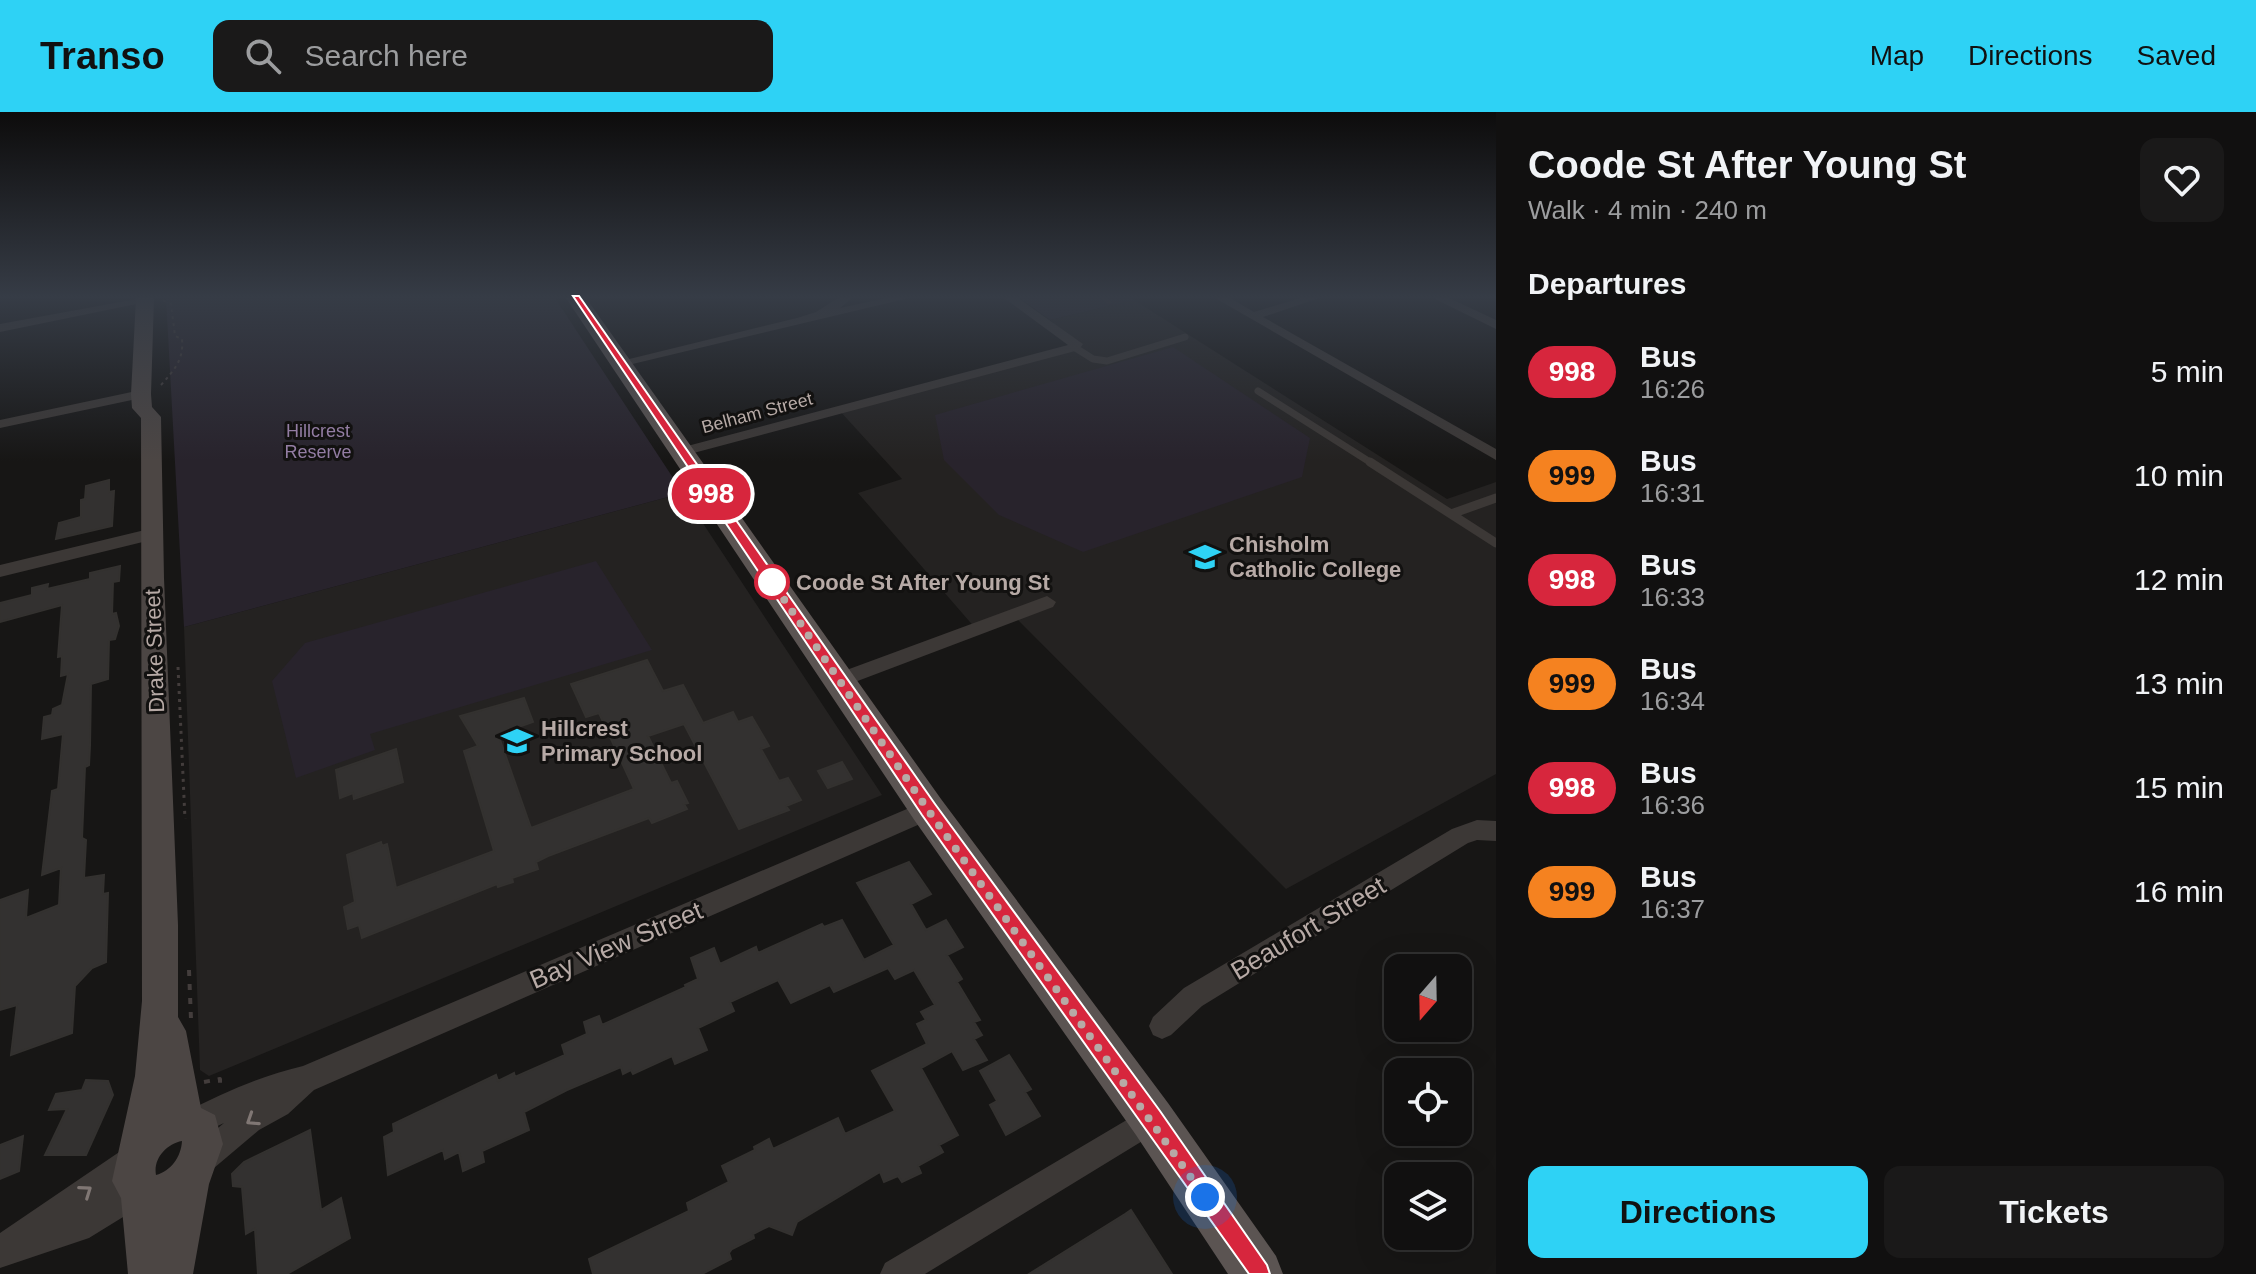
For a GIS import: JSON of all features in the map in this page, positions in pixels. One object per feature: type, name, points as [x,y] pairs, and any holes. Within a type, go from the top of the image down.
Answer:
[{"type":"main road","points":[[614,352],[928,810],[1152,1119],[1258,1274]]},
{"type":"street","name":"Drake Street","points":[[143,352],[142,408],[151,417],[149,535],[154,608],[162,1007],[152,1103],[138,1173],[150,1274]]},
{"type":"street","points":[[620,363],[665,352]]},
{"type":"street","name":"Belham Street","points":[[681,452],[1054,352]]},
{"type":"street","points":[[1316,352],[1496,455]]},
{"type":"street","points":[[0,424],[141,394]]},
{"type":"street","points":[[0,571],[149,535]]},
{"type":"street","points":[[840,680],[1047,602]]},
{"type":"street","name":"Bay View Street","points":[[192,1146],[278,1104],[304,1080],[928,810]]},
{"type":"street","name":"Beaufort Street","points":[[1162,1026],[1193,997],[1460,836],[1477,830],[1496,831]]},
{"type":"street","points":[[1460,836],[1496,844]]},
{"type":"street","name":"Drake Street","points":[[162,1007],[192,1146],[171,1274]]},
{"type":"street","points":[[896,1274],[1152,1119]]},
{"type":"street","points":[[0,1252],[78,1227],[138,1173],[154,1133],[174,1122],[192,1146],[169,1193],[148,1195],[138,1173]]},
{"type":"lane","points":[[1082,352],[1093,359],[1107,361],[1136,352]]},
{"type":"lane","points":[[1258,391],[1496,543]]},
{"type":"lane","points":[[1451,514],[1496,498]]},
{"type":"shaded area","name":"Chisholm Catholic College","points":[[1051,352],[1216,352],[1447,499],[1496,482],[1496,774],[1286,889],[1013,615],[976,629],[858,493],[902,479],[838,409]]},
{"type":"shaded area","name":"Hillcrest Primary School","points":[[683,493],[882,795],[209,1076],[200,1070],[184,627]]},
{"type":"green space","name":"Hillcrest Reserve","points":[[169,352],[591,352],[683,493],[184,627]]},
{"type":"green space","points":[[1155,352],[1181,352],[1310,438],[1302,477],[1083,552],[999,515],[944,460],[935,415]]},
{"type":"green space","points":[[596,561],[652,650],[370,734],[375,750],[296,778],[272,681],[305,643]]},
{"type":"building","points":[[109,480],[109,492],[114,491],[112,526],[56,539],[59,523],[81,517],[81,500],[85,499],[86,486]]},
{"type":"building","points":[[120,566],[119,581],[113,582],[112,614],[116,613],[119,626],[115,639],[109,640],[108,679],[91,684],[89,765],[85,767],[82,838],[86,840],[84,878],[104,875],[103,894],[108,893],[106,962],[92,968],[75,986],[72,1033],[11,1055],[17,1005],[0,1010],[0,900],[28,890],[26,918],[59,905],[61,868],[42,875],[52,791],[58,789],[63,734],[42,739],[44,717],[52,715],[53,709],[62,705],[68,674],[61,676],[62,656],[58,657],[62,605],[0,622],[0,603],[32,595],[32,588],[48,584],[47,589],[90,579],[90,573]]},
{"type":"building","points":[[647,660],[663,691],[683,685],[703,723],[733,712],[738,722],[752,717],[769,746],[761,749],[779,781],[788,778],[801,800],[786,806],[789,810],[739,829],[684,724],[648,736],[671,783],[677,781],[688,803],[684,804],[687,809],[652,823],[649,818],[548,856],[536,862],[538,869],[512,878],[513,882],[498,887],[497,884],[362,938],[359,925],[348,929],[344,907],[355,902],[347,855],[381,842],[382,846],[387,844],[396,888],[494,851],[464,751],[478,746],[460,716],[524,698],[533,722],[498,734],[531,828],[634,789],[599,713],[586,717],[571,684]]},
{"type":"building","points":[[396,749],[403,782],[354,799],[353,793],[340,798],[336,770]]},
{"type":"building","points":[[842,762],[852,779],[828,788],[818,771]]},
{"type":"building","points":[[909,862],[931,894],[911,904],[926,930],[946,920],[963,947],[947,955],[962,979],[957,982],[980,1020],[974,1022],[982,1035],[974,1039],[987,1060],[963,1070],[952,1051],[921,1068],[958,1135],[939,1145],[943,1152],[918,1166],[921,1173],[902,1182],[898,1176],[884,1182],[880,1172],[797,1222],[792,1235],[769,1226],[732,1249],[729,1253],[731,1259],[702,1274],[593,1274],[589,1259],[689,1211],[687,1203],[729,1182],[722,1166],[755,1150],[754,1147],[769,1139],[773,1149],[838,1118],[845,1134],[895,1111],[872,1071],[927,1044],[917,1024],[926,1020],[921,1012],[935,1005],[914,970],[895,979],[888,968],[834,992],[830,985],[791,1003],[778,980],[730,1002],[734,1011],[698,1028],[707,1050],[675,1064],[672,1056],[633,1074],[631,1070],[623,1074],[621,1067],[567,1090],[524,1112],[529,1130],[482,1151],[484,1162],[463,1171],[459,1152],[445,1159],[443,1150],[388,1175],[384,1137],[394,1132],[393,1124],[496,1075],[498,1081],[514,1073],[515,1077],[565,1055],[562,1045],[587,1034],[584,1022],[599,1016],[602,1025],[698,979],[691,958],[714,948],[720,964],[756,947],[758,953],[822,924],[824,927],[842,920],[864,960],[894,945],[857,883]]},
{"type":"building","points":[[1009,1055],[1031,1089],[1025,1092],[1040,1116],[1006,1135],[990,1105],[997,1101],[980,1071]]},
{"type":"building","points":[[86,1080],[108,1081],[113,1095],[86,1155],[45,1155],[67,1109],[49,1110],[56,1094],[82,1090]]},
{"type":"building","points":[[310,1130],[321,1210],[341,1198],[350,1238],[287,1274],[258,1274],[255,1229],[246,1234],[242,1187],[233,1186],[232,1174],[244,1162]]},
{"type":"building","points":[[23,1136],[19,1171],[0,1179],[0,1145]]},
{"type":"building","points":[[1131,1210],[1172,1274],[1029,1274],[1125,1214]]},
{"type":"bus line","name":"998","points":[[613,352],[861,708],[928,810],[1152,1119],[1258,1274]]},
{"type":"place","name":"Chisholm Catholic College","points":[[1205,557]]},
{"type":"place","name":"Coode St After Young St","points":[[772,582]]},
{"type":"place","name":"Hillcrest Primary School","points":[[517,741]]},
{"type":"route","points":[[772,582],[770,579],[928,810],[1205,1197]]}]
